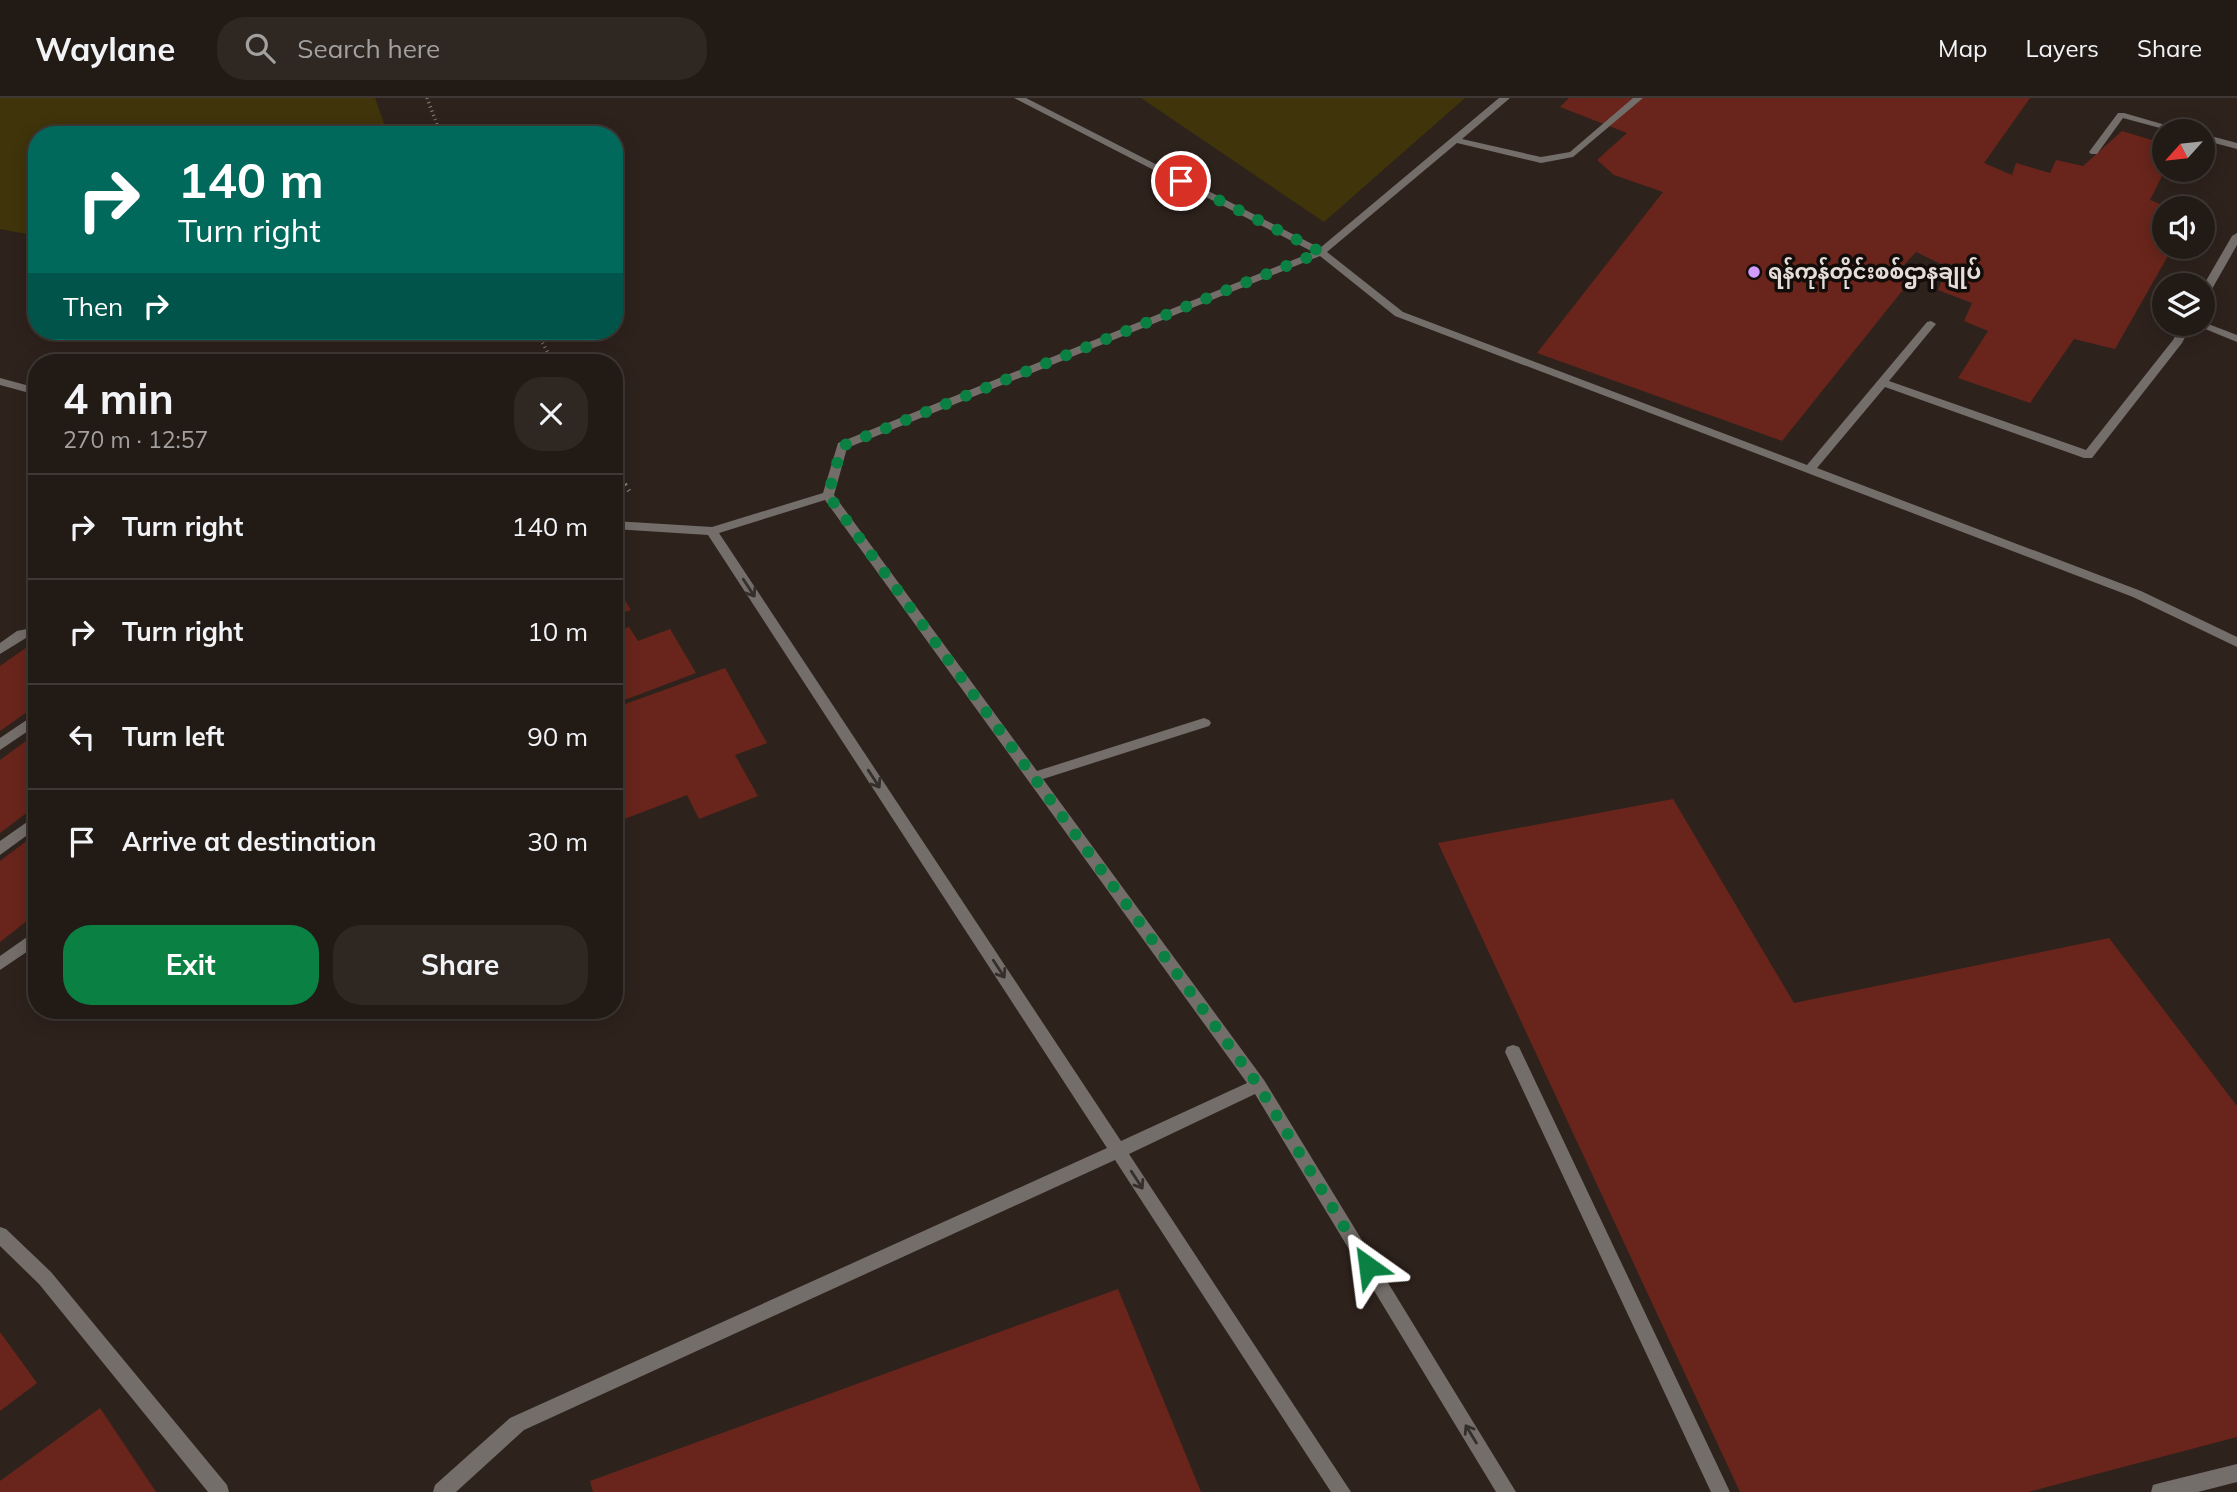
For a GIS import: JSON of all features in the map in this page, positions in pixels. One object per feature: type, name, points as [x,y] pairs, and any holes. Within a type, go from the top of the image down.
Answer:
[{"type":"street","points":[[1019,98],[1321,252],[1399,314],[2137,594],[2237,642]]},
{"type":"street","points":[[828,495],[842,446],[1321,252],[1506,98]]},
{"type":"street","points":[[1455,140],[1541,160],[1573,154],[1638,98]]},
{"type":"street","points":[[2094,152],[2121,115],[2152,123]]},
{"type":"street","points":[[2216,140],[2237,146]]},
{"type":"street","points":[[2215,275],[2237,236]]},
{"type":"street","points":[[1809,470],[1931,324]]},
{"type":"street","points":[[2215,331],[2237,339]]},
{"type":"street","points":[[1882,382],[2088,455],[2181,336]]},
{"type":"street","points":[[0,381],[28,389]]},
{"type":"street","points":[[623,526],[712,531],[828,495]]},
{"type":"street","points":[[828,495],[1258,1085],[1507,1492]]},
{"type":"street","points":[[712,531],[1342,1492]]},
{"type":"street","points":[[0,649],[28,633]]},
{"type":"street","points":[[1033,777],[1204,723]]},
{"type":"street","points":[[0,745],[28,725]]},
{"type":"street","points":[[0,849],[28,827]]},
{"type":"street","points":[[0,964],[28,943]]},
{"type":"street","points":[[1513,1052],[1721,1492]]},
{"type":"street","points":[[442,1492],[517,1424],[1258,1085]]},
{"type":"street","points":[[0,1235],[45,1278],[220,1492]]},
{"type":"street","points":[[2160,1492],[2237,1473]]},
{"type":"path","points":[[426,98],[437,126]]},
{"type":"shaded area","points":[[0,98],[375,98],[385,126],[28,126],[28,234],[0,229]]},
{"type":"shaded area","points":[[1141,98],[1465,98],[1324,222]]},
{"type":"building","name":"ရန်ကုန်တိုင်းစစ်ဌာနချုပ်","points":[[1569,98],[2030,98],[1984,163],[2012,175],[2016,163],[2050,173],[2056,160],[2083,166],[2122,131],[2152,140],[2152,182],[2159,182],[2150,200],[2152,259],[2166,259],[2158,273],[2152,273],[2152,284],[2115,349],[2074,339],[2030,403],[1958,378],[1988,331],[1964,321],[1972,303],[1938,290],[1947,267],[1916,252],[1902,267],[1914,276],[1782,441],[1537,353],[1663,192],[1614,175],[1597,160],[1627,133],[1560,107]]},
{"type":"building","points":[[623,597],[631,610],[623,613]]},
{"type":"building","points":[[629,627],[638,641],[670,629],[696,673],[623,701],[623,629]]},
{"type":"building","points":[[28,646],[28,711],[0,731],[0,666]]},
{"type":"building","points":[[725,668],[767,743],[735,755],[758,796],[699,819],[687,795],[623,820],[623,705]]},
{"type":"building","points":[[28,740],[28,812],[0,833],[0,760]]},
{"type":"building","points":[[1673,799],[1794,1003],[2109,938],[2237,1106],[2237,1437],[2028,1492],[1740,1492],[1438,843]]},
{"type":"building","points":[[28,840],[28,920],[0,942],[0,861]]},
{"type":"building","points":[[1118,1289],[1201,1492],[593,1492],[590,1481]]},
{"type":"building","points":[[0,1332],[37,1383],[0,1411]]},
{"type":"building","points":[[100,1408],[156,1492],[0,1492],[0,1481]]},
{"type":"place","name":"ရန်ကုန်တိုင်းစစ်ဌာနချုပ်","points":[[1754,272]]},
{"type":"route","points":[[1181,181],[1321,252],[842,446],[828,495],[1258,1085],[1368,1266]]}]
